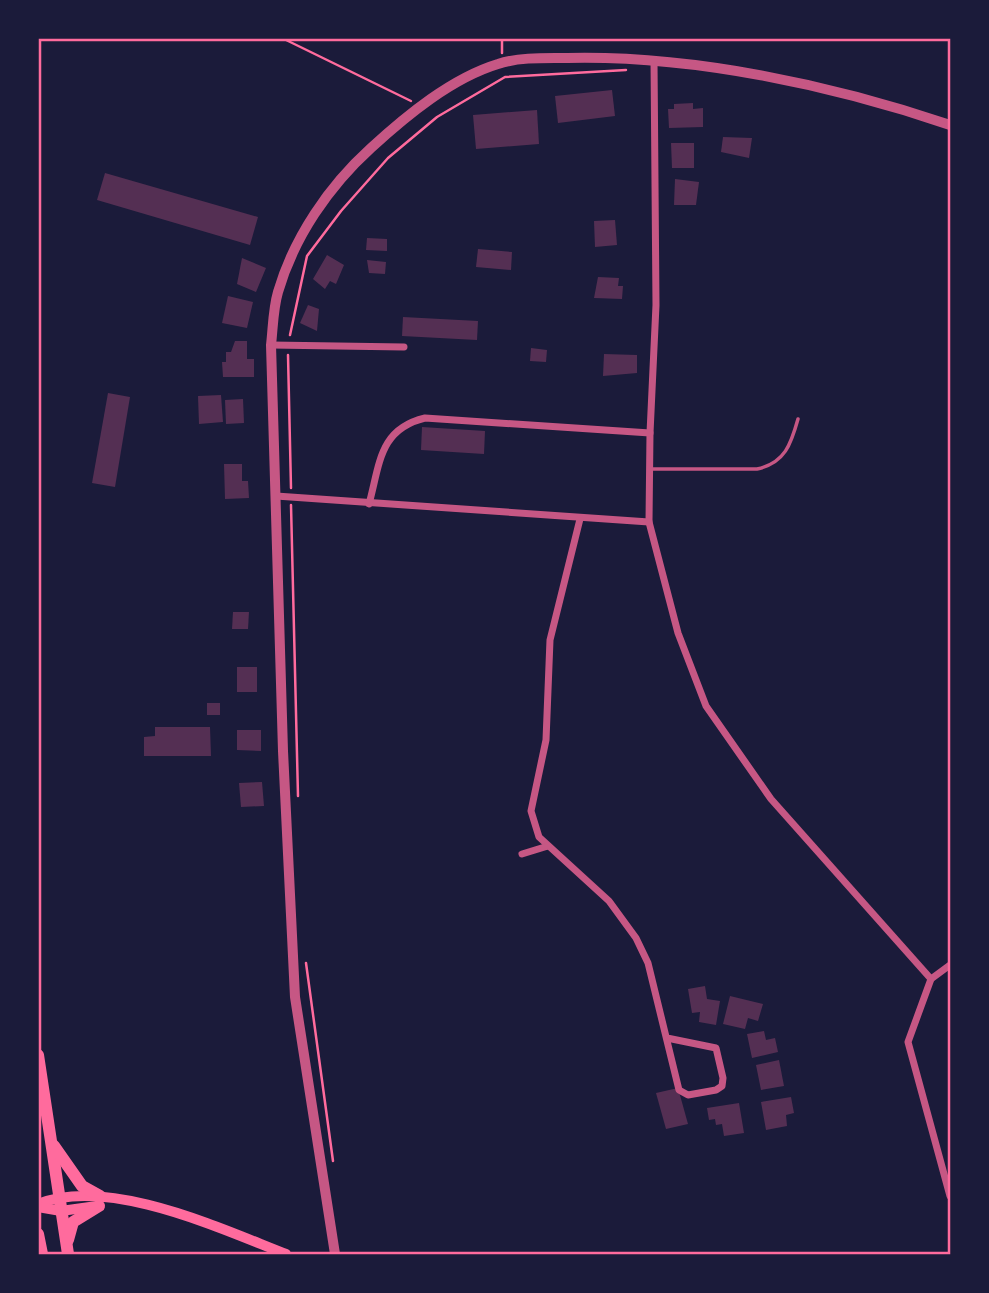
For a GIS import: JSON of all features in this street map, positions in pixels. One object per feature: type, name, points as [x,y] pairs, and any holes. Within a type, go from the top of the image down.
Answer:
[{"type":"highway","points":[[38,1055],[68,1254]]},
{"type":"highway","points":[[51,1140],[75,1178],[99,1201],[73,1222],[68,1254]]},
{"type":"highway","points":[[38,1234],[42,1255]]},
{"type":"main road","points":[[38,1206],[59,1196],[127,1202],[185,1215],[286,1255]]},
{"type":"main road","points":[[38,1206],[61,1211],[99,1201]]},
{"type":"street","points":[[335,1255],[295,997],[283,751],[271,345],[277,295],[293,251],[313,217],[361,157],[423,107],[472,73],[501,63],[541,58],[654,60],[836,93],[950,125]]},
{"type":"street","points":[[654,60],[656,305],[649,522],[678,633],[706,706],[771,799],[931,979]]},
{"type":"street","points":[[271,345],[404,347]]},
{"type":"street","points":[[369,504],[387,440],[405,423],[425,418],[650,433]]},
{"type":"street","points":[[276,496],[649,522]]},
{"type":"street","points":[[580,519],[550,640],[547,733],[532,798],[535,826],[548,846],[609,901],[636,938],[648,963],[679,1090],[683,1094],[716,1090],[722,1086],[723,1078],[716,1048],[667,1038]]},
{"type":"street","points":[[522,854],[548,846]]},
{"type":"street","points":[[950,965],[931,979],[908,1042],[950,1196]]},
{"type":"lane","points":[[650,469],[757,469],[773,466],[789,450],[798,419]]},
{"type":"path","points":[[282,38],[423,107]]},
{"type":"path","points":[[298,807],[288,345],[307,256],[341,211],[388,158],[438,117],[505,77],[625,72],[634,59]]},
{"type":"path","points":[[305,957],[334,1172]]},
{"type":"building","points":[[612,90],[615,116],[558,123],[555,96]]},
{"type":"building","points":[[693,103],[693,109],[703,108],[703,127],[669,128],[668,109],[674,109],[674,104]]},
{"type":"building","points":[[537,110],[539,144],[476,149],[473,115]]},
{"type":"building","points":[[723,137],[752,138],[749,158],[721,152]]},
{"type":"building","points":[[671,143],[694,143],[694,168],[672,168]]},
{"type":"building","points":[[105,173],[258,217],[250,245],[97,200]]},
{"type":"building","points":[[675,179],[699,182],[696,205],[674,205]]},
{"type":"building","points":[[615,220],[617,245],[595,247],[594,221]]},
{"type":"building","points":[[367,238],[387,239],[387,251],[366,250]]},
{"type":"building","points":[[478,249],[512,252],[511,270],[476,267]]},
{"type":"building","points":[[327,255],[344,265],[336,284],[330,281],[325,289],[313,279]]},
{"type":"building","points":[[242,258],[266,268],[256,292],[237,284]]},
{"type":"building","points":[[367,260],[386,262],[385,274],[369,273]]},
{"type":"building","points":[[598,277],[619,278],[618,286],[623,286],[622,299],[594,298]]},
{"type":"building","points":[[228,296],[253,302],[247,328],[222,323]]},
{"type":"building","points":[[308,305],[319,309],[317,331],[300,323]]},
{"type":"building","points":[[403,317],[478,321],[477,340],[402,336]]},
{"type":"building","points":[[235,341],[247,341],[247,359],[254,359],[254,377],[223,377],[222,362],[226,362],[226,352],[231,352]]},
{"type":"building","points":[[531,348],[547,350],[546,362],[530,361]]},
{"type":"building","points":[[604,354],[637,355],[637,373],[603,376]]},
{"type":"building","points":[[108,393],[130,397],[115,487],[92,483]]},
{"type":"building","points":[[221,395],[223,422],[199,424],[198,396]]},
{"type":"building","points":[[243,399],[244,423],[226,424],[225,400]]},
{"type":"building","points":[[422,427],[485,431],[484,454],[421,450]]},
{"type":"building","points":[[224,464],[242,464],[242,481],[248,481],[249,498],[225,499]]},
{"type":"building","points":[[233,612],[249,612],[248,629],[232,629]]},
{"type":"building","points":[[237,667],[257,667],[257,692],[237,692]]},
{"type":"building","points":[[207,703],[220,703],[220,715],[207,715]]},
{"type":"building","points":[[155,727],[210,727],[211,756],[144,756],[144,737],[155,736]]},
{"type":"building","points":[[237,730],[261,730],[261,751],[237,750]]},
{"type":"building","points":[[262,782],[264,806],[241,807],[239,783]]},
{"type":"building","points":[[705,986],[707,999],[720,1001],[716,1025],[699,1022],[700,1012],[692,1013],[688,989]]},
{"type":"building","points":[[730,996],[763,1004],[758,1021],[748,1018],[745,1029],[723,1024]]},
{"type":"building","points":[[764,1031],[766,1040],[775,1038],[778,1052],[752,1058],[747,1034]]},
{"type":"building","points":[[779,1060],[784,1086],[761,1090],[756,1065]]},
{"type":"building","points":[[678,1088],[688,1124],[666,1129],[656,1093]]},
{"type":"building","points":[[791,1097],[794,1113],[786,1115],[787,1126],[766,1130],[761,1102]]},
{"type":"building","points":[[739,1103],[744,1133],[724,1136],[722,1124],[716,1125],[715,1119],[709,1120],[707,1108]]}]
